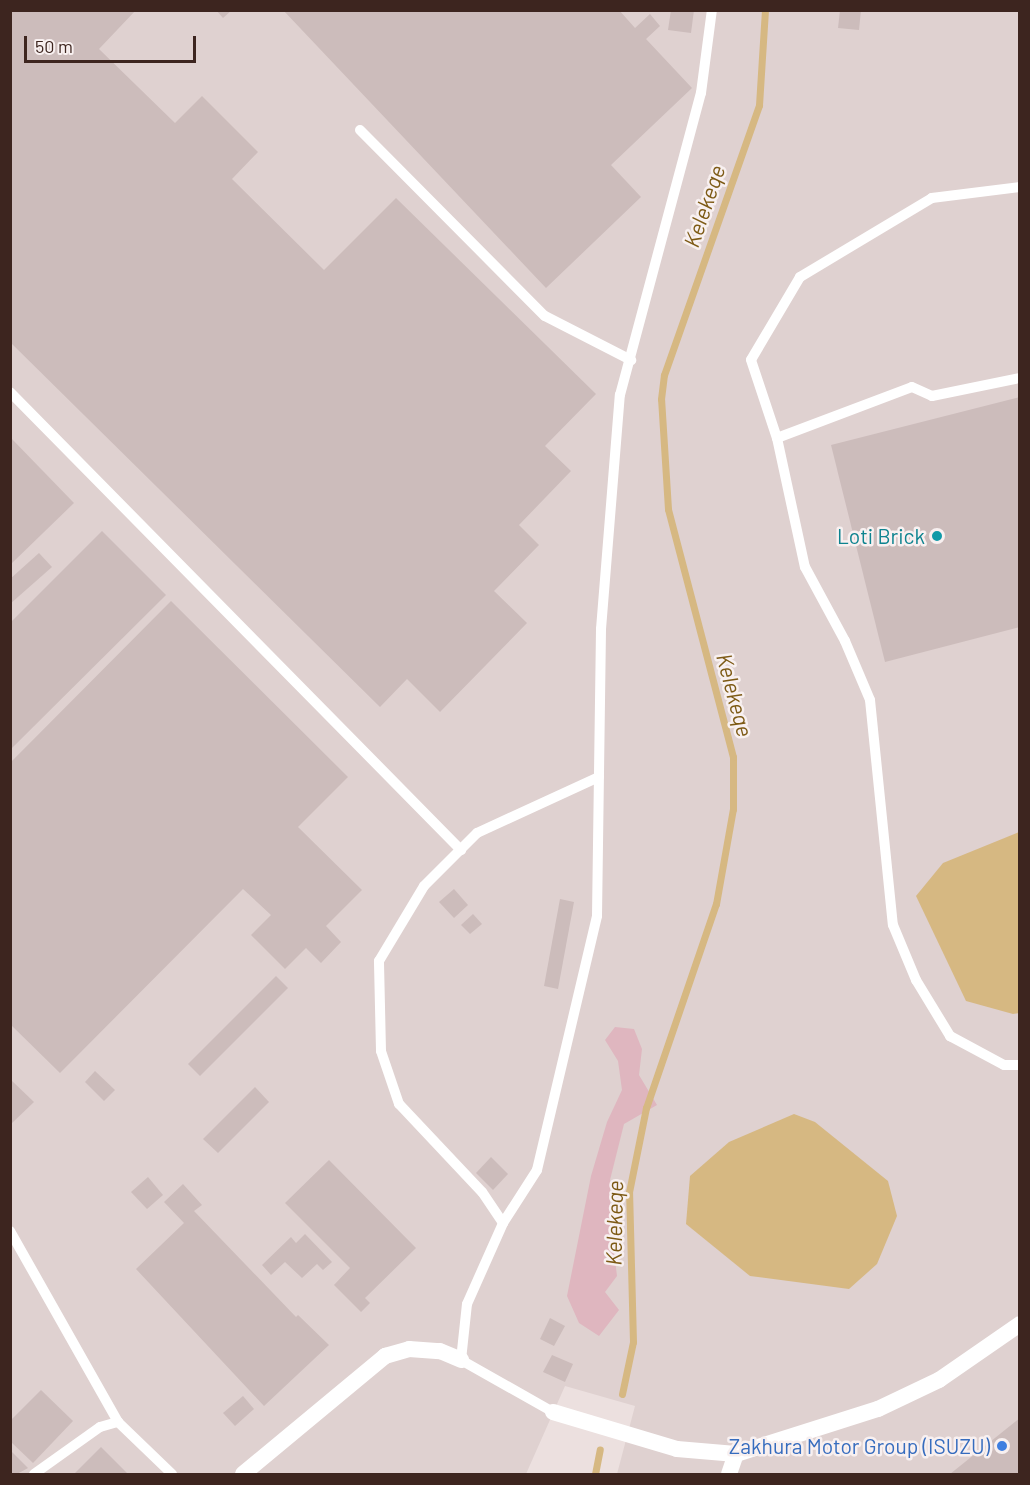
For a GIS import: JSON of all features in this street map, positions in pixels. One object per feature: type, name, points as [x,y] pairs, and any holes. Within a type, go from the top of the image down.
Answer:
[{"type":"street","points":[[553,1412],[677,1449],[735,1454],[878,1409],[939,1380],[1020,1324]]},
{"type":"street","points":[[243,1474],[385,1356],[409,1349],[440,1351],[461,1360]]},
{"type":"street","points":[[729,1474],[735,1454]]},
{"type":"lane","points":[[553,1412],[461,1360],[467,1304],[503,1223],[537,1170],[597,916],[601,629],[620,395],[701,93],[712,10]]},
{"type":"lane","points":[[360,130],[545,316],[631,360]]},
{"type":"lane","points":[[1020,187],[932,198],[800,277],[751,360],[777,438],[805,567],[845,641],[870,700],[893,925],[916,980],[950,1036],[1004,1065],[1020,1065]]},
{"type":"lane","points":[[777,438],[912,387],[932,396],[1020,378]]},
{"type":"lane","points":[[10,392],[461,850]]},
{"type":"lane","points":[[503,1223],[482,1192],[399,1104],[381,1051],[379,961],[424,886],[477,833],[599,777]]},
{"type":"lane","points":[[10,1231],[118,1422],[172,1474]]},
{"type":"lane","points":[[34,1474],[100,1427],[118,1422]]},
{"type":"shaded area","points":[[10,11],[1019,11],[1019,1474],[617,1474],[635,1406],[565,1386],[526,1474],[11,1474]]},
{"type":"shaded area","points":[[1019,832],[1020,1013],[1013,1014],[966,1001],[916,896],[943,863]]},
{"type":"shaded area","points":[[615,1027],[634,1029],[642,1049],[639,1075],[657,1105],[624,1124],[610,1180],[610,1220],[617,1276],[605,1292],[619,1310],[599,1336],[579,1323],[567,1296],[591,1176],[607,1122],[622,1090],[618,1061],[605,1040]]},
{"type":"shaded area","points":[[794,1114],[815,1122],[888,1181],[897,1216],[877,1264],[849,1289],[750,1276],[686,1224],[690,1176],[729,1142]]},
{"type":"building","points":[[10,10],[136,10],[99,49],[175,123],[202,96],[258,152],[232,179],[324,270],[396,198],[596,394],[545,446],[571,471],[519,525],[539,545],[494,591],[527,623],[440,712],[407,679],[380,707],[10,342]]},
{"type":"building","points":[[216,10],[232,10],[223,18]]},
{"type":"building","points":[[283,10],[619,10],[635,28],[650,14],[660,26],[646,39],[692,88],[611,165],[641,197],[546,288]]},
{"type":"building","points":[[671,10],[694,10],[691,33],[668,30]]},
{"type":"building","points":[[840,10],[861,10],[859,30],[838,28]]},
{"type":"building","name":"Loti Brick","points":[[1020,397],[1020,627],[885,662],[831,445]]},
{"type":"building","points":[[10,437],[74,503],[10,565]]},
{"type":"building","points":[[102,531],[166,595],[10,750],[10,623]]},
{"type":"building","points":[[39,553],[52,567],[10,604],[10,579]]},
{"type":"building","points":[[171,601],[348,777],[298,827],[362,890],[326,926],[341,942],[321,963],[306,948],[285,969],[251,935],[271,915],[243,889],[60,1073],[10,1024],[10,763]]},
{"type":"building","points":[[454,889],[468,905],[454,918],[439,902]]},
{"type":"building","points":[[560,899],[574,902],[558,989],[544,986]]},
{"type":"building","points":[[473,914],[482,924],[470,934],[461,925]]},
{"type":"building","points":[[276,976],[288,988],[200,1076],[188,1064]]},
{"type":"building","points":[[95,1071],[115,1090],[104,1101],[85,1082]]},
{"type":"building","points":[[10,1079],[34,1102],[10,1125]]},
{"type":"building","points":[[255,1087],[269,1102],[218,1153],[203,1139]]},
{"type":"building","points":[[491,1157],[508,1174],[493,1190],[476,1173]]},
{"type":"building","points":[[329,1160],[416,1248],[365,1298],[370,1303],[361,1312],[334,1285],[350,1268],[285,1203]]},
{"type":"building","points":[[148,1177],[163,1195],[147,1209],[131,1192]]},
{"type":"building","points":[[183,1184],[202,1205],[194,1211],[296,1317],[298,1315],[329,1345],[264,1406],[136,1269],[184,1223],[164,1202]]},
{"type":"building","points":[[305,1234],[332,1262],[323,1270],[317,1264],[302,1278],[285,1262],[271,1275],[262,1265],[291,1237],[296,1243]]},
{"type":"building","points":[[550,1318],[565,1326],[554,1346],[540,1339]]},
{"type":"building","points":[[552,1355],[573,1364],[565,1382],[543,1372]]},
{"type":"building","points":[[41,1390],[73,1421],[33,1463],[10,1441],[10,1421]]},
{"type":"building","points":[[243,1396],[254,1409],[235,1426],[223,1413]]},
{"type":"building","name":"Zakhura Motor Group (ISUZU)","points":[[1020,1418],[1020,1474],[950,1474]]},
{"type":"building","points":[[101,1447],[128,1474],[74,1474]]},
{"type":"building","points":[[10,1450],[28,1468],[17,1474],[10,1474]]},
{"type":"waterway","name":"Kelekeqe","points":[[622,1394],[633,1342],[629,1192],[646,1108],[716,904],[733,809],[733,757],[668,509],[661,399],[664,375],[759,105],[765,10]]},
{"type":"waterway","name":"Kelekeqe","points":[[595,1474],[600,1449]]},
{"type":"place","name":"Loti Brick","points":[[937,536]]},
{"type":"place","name":"Zakhura Motor Group (ISUZU)","points":[[1002,1446]]}]
